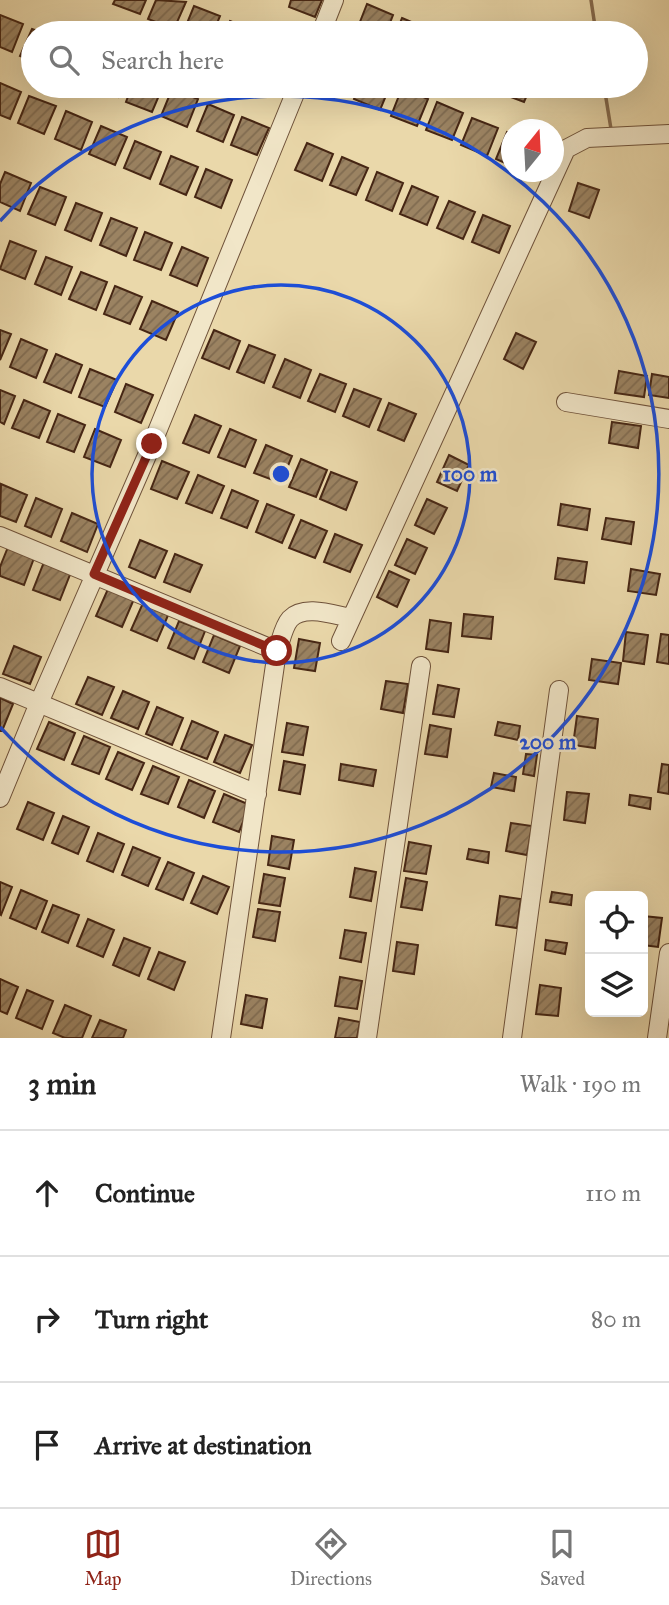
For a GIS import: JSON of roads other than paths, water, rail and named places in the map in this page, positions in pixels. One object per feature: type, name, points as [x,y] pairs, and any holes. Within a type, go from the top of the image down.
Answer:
[{"type":"street","points":[[326,21],[334,0]]},
{"type":"street","points":[[0,798],[38,703],[152,444],[293,98]]},
{"type":"street","points":[[341,641],[566,149],[587,138],[669,134]]},
{"type":"street","points":[[566,402],[669,419]]},
{"type":"street","points":[[0,536],[277,651]]},
{"type":"street","points":[[221,1038],[277,651],[291,617],[309,610],[351,618]]},
{"type":"street","points":[[367,1038],[421,666]]},
{"type":"street","points":[[0,687],[257,794]]},
{"type":"street","points":[[512,1038],[559,690]]},
{"type":"street","points":[[657,1038],[666,996],[669,953]]},
{"type":"waterway","points":[[591,0],[594,21]]},
{"type":"waterway","points":[[606,98],[611,129]]}]
